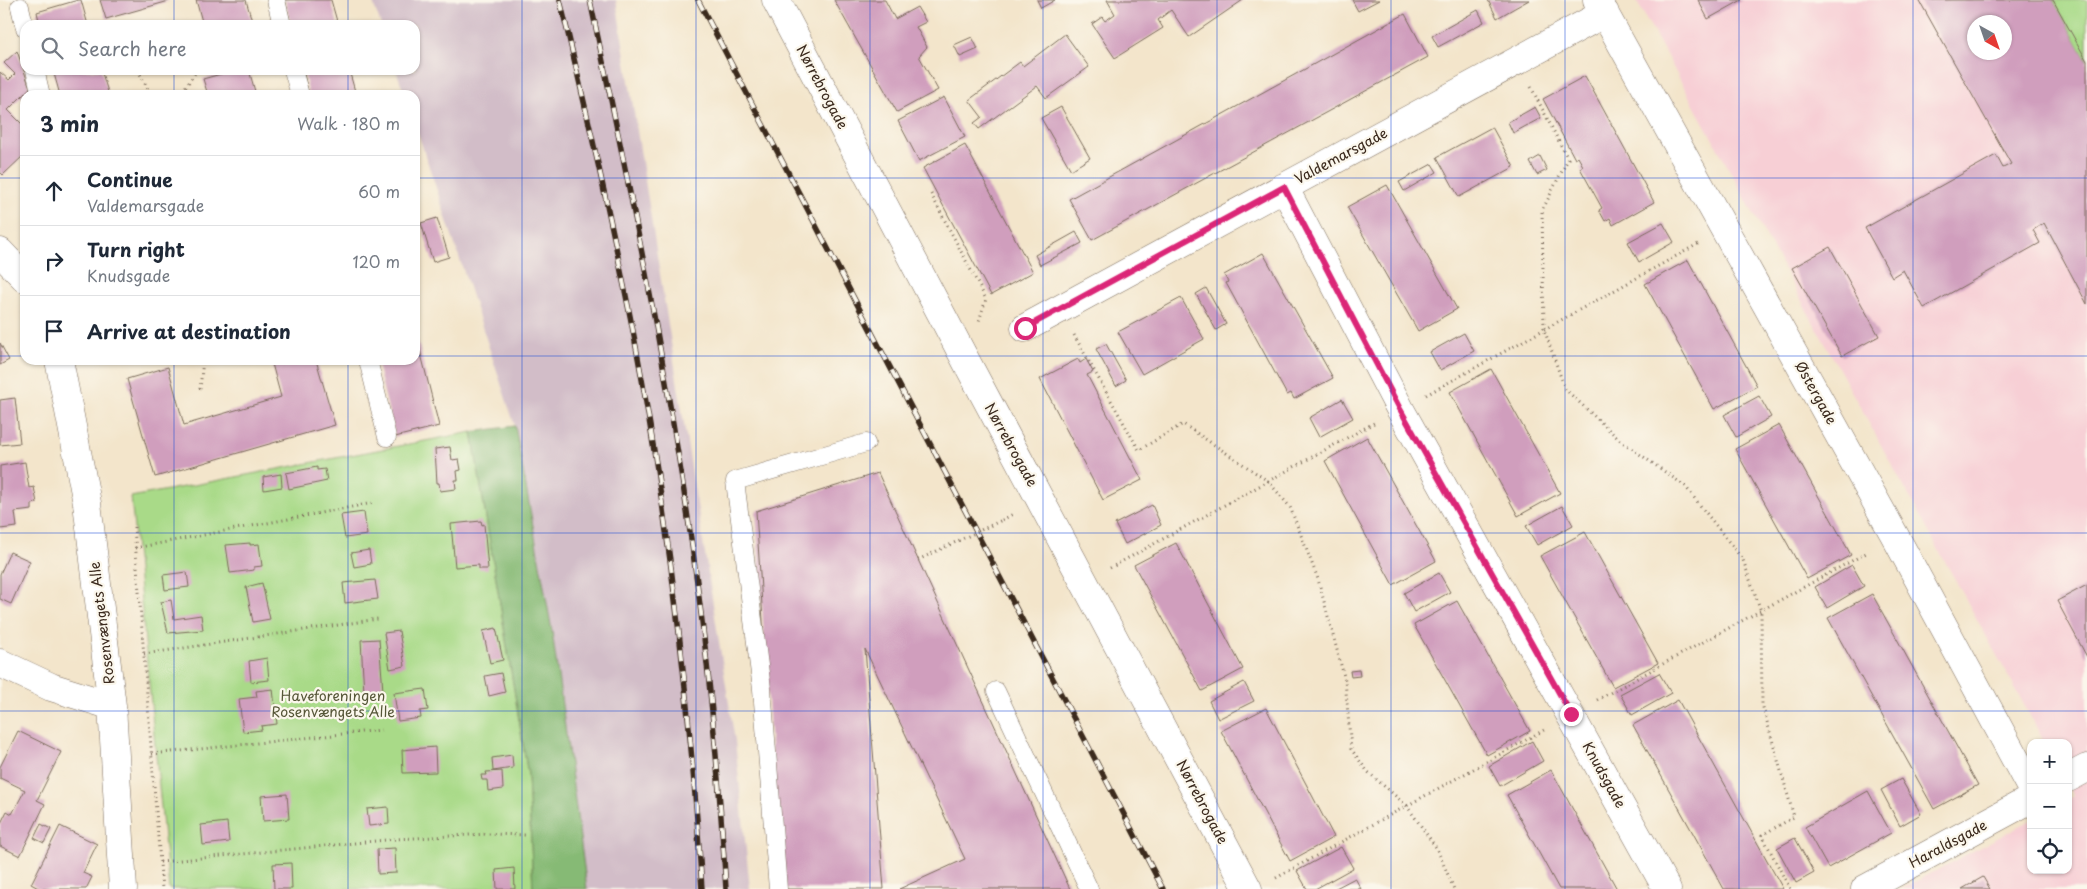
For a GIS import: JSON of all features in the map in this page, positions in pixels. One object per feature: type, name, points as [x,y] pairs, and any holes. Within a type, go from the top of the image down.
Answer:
[{"type":"street","name":"Nørrebrogade","points":[[776,0],[966,362],[1248,889]]},
{"type":"street","name":"Valdemarsgade","points":[[1025,328],[1518,62],[1601,7]]},
{"type":"street","name":"Østergade","points":[[1601,7],[1895,536],[2029,784]]},
{"type":"street","name":"Knudsgade","points":[[1284,187],[1400,409],[1667,889]]},
{"type":"street","points":[[0,252],[20,273]]},
{"type":"street","name":"Rosenvængets Alle","points":[[60,365],[87,503],[112,706],[123,889]]},
{"type":"street","points":[[0,663],[51,686],[112,706]]},
{"type":"street","points":[[2072,776],[2087,768]]},
{"type":"street","name":"Haraldsgade","points":[[1865,889],[2027,801]]},
{"type":"lane","points":[[276,0],[281,20]]},
{"type":"lane","points":[[20,7],[23,20]]},
{"type":"lane","points":[[36,75],[40,90]]},
{"type":"lane","points":[[294,75],[299,90]]},
{"type":"lane","points":[[369,365],[387,437]]},
{"type":"lane","points":[[778,889],[762,688],[735,481],[866,443]]},
{"type":"lane","points":[[996,691],[1089,889]]},
{"type":"path","points":[[1518,62],[1568,159],[1542,211],[1544,329],[1565,389],[1621,441],[1685,486],[1743,560],[1761,611],[1762,704],[1794,817],[1762,835],[1790,889]]},
{"type":"path","points":[[141,75],[148,90]]},
{"type":"path","points":[[183,90],[194,75]]},
{"type":"path","points":[[931,194],[986,299],[966,362]]},
{"type":"path","points":[[1060,308],[1139,450],[1183,424],[1268,481],[1290,507],[1318,579],[1345,680],[1351,749],[1368,772],[1407,806],[1437,849],[1454,889]]},
{"type":"path","points":[[200,390],[202,365]]},
{"type":"path","points":[[135,548],[373,504]]},
{"type":"path","points":[[918,560],[1002,520]]},
{"type":"path","points":[[134,527],[162,889]]},
{"type":"path","points":[[144,654],[378,619]]},
{"type":"path","points":[[152,754],[381,730]]},
{"type":"path","points":[[160,862],[396,839],[487,834],[526,835]]},
{"type":"shaded area","points":[[372,0],[616,0],[735,741],[750,889],[587,889],[552,631],[515,426],[420,139],[420,90],[403,90],[398,75],[420,75],[420,20],[379,20]]},
{"type":"shaded area","points":[[1636,0],[2087,0],[2087,889],[1902,889],[2027,822],[2027,874],[2072,874],[2072,797],[2074,796],[2072,792],[2072,739],[2043,739]]},
{"type":"green space","points":[[2053,0],[2087,0],[2087,61]]},
{"type":"green space","points":[[515,426],[552,631],[587,889],[533,889],[528,775],[472,432]]},
{"type":"green space","name":"Haveforeningen Rosenvængets Alle","points":[[472,432],[528,775],[533,889],[169,889],[131,497]]},
{"type":"building","points":[[81,0],[87,20],[39,20],[37,12]]},
{"type":"building","points":[[100,0],[169,0],[169,1],[106,19]]},
{"type":"building","points":[[196,0],[246,0],[252,20],[202,20]]},
{"type":"building","points":[[285,0],[331,0],[337,20],[290,20]]},
{"type":"building","points":[[834,0],[885,0],[895,19],[917,7],[926,22],[916,27],[927,47],[919,56],[938,90],[897,112]]},
{"type":"building","points":[[1037,0],[1055,0],[1041,8]]},
{"type":"building","points":[[1107,0],[1243,0],[1189,37],[1171,10],[1158,20],[1163,28],[1115,58],[1092,24],[1102,17],[1105,21],[1115,14]]},
{"type":"building","points":[[1352,0],[1379,0],[1358,11]]},
{"type":"building","points":[[1488,0],[1529,0],[1497,18]]},
{"type":"building","points":[[1698,0],[1742,0],[1708,19]]},
{"type":"building","points":[[1919,0],[2053,0],[2087,61],[2087,304],[2044,223],[2033,230],[2040,243],[1924,308],[1903,270],[1892,277],[1865,228],[1996,155],[2003,168],[2011,164]]},
{"type":"building","points":[[1478,10],[1484,22],[1438,47],[1432,36]]},
{"type":"building","points":[[1405,14],[1428,57],[1092,240],[1069,199]]},
{"type":"building","points":[[1065,34],[1089,67],[1046,98],[1037,86],[979,129],[974,123],[982,117],[969,100],[1020,62],[1023,66]]},
{"type":"building","points":[[972,37],[978,49],[960,57],[954,45]]},
{"type":"building","points":[[17,51],[20,60],[20,75],[25,75],[30,88],[28,90],[20,90],[20,98],[8,110],[20,122],[20,159],[3,175],[0,172],[0,72],[9,80],[15,74],[4,63]]},
{"type":"building","points":[[54,75],[103,75],[107,90],[59,90]]},
{"type":"building","points":[[217,75],[250,75],[255,90],[206,90],[203,79]]},
{"type":"building","points":[[304,75],[350,75],[355,90],[308,90]]},
{"type":"building","points":[[1585,76],[1654,202],[1613,225],[1610,218],[1605,221],[1599,210],[1602,208],[1580,168],[1583,166],[1578,157],[1575,159],[1543,99]]},
{"type":"building","points":[[944,97],[965,137],[919,161],[898,121]]},
{"type":"building","points":[[1061,107],[1090,158],[1071,170],[1041,118]]},
{"type":"building","points":[[1535,107],[1541,118],[1513,133],[1508,122]]},
{"type":"building","points":[[1492,127],[1514,167],[1459,197],[1437,157]]},
{"type":"building","points":[[965,145],[1033,272],[991,295],[923,168]]},
{"type":"building","points":[[1540,156],[1547,170],[1537,175],[1530,162]]},
{"type":"building","points":[[1432,164],[1437,172],[1404,191],[1399,182]]},
{"type":"building","points":[[1387,185],[1457,309],[1418,331],[1347,207]]},
{"type":"building","points":[[437,218],[449,257],[433,262],[421,223]]},
{"type":"building","points":[[1663,223],[1674,242],[1639,262],[1628,242]]},
{"type":"building","points":[[1076,232],[1082,243],[1040,265],[1035,255]]},
{"type":"building","points":[[1830,247],[1879,336],[1842,356],[1792,268]]},
{"type":"building","points":[[1263,253],[1333,378],[1294,399],[1291,393],[1287,395],[1226,283],[1228,282],[1224,275]]},
{"type":"building","points":[[1688,260],[1757,386],[1714,409],[1645,284]]},
{"type":"building","points":[[1206,288],[1226,324],[1216,330],[1196,294]]},
{"type":"building","points":[[1181,298],[1204,339],[1142,374],[1118,332]]},
{"type":"building","points":[[1464,333],[1474,351],[1440,370],[1430,352]]},
{"type":"building","points":[[0,343],[9,360],[0,365]]},
{"type":"building","points":[[1106,344],[1126,380],[1116,386],[1096,349]]},
{"type":"building","points":[[420,350],[439,426],[395,437],[377,365],[420,365]]},
{"type":"building","points":[[1078,359],[1080,363],[1086,359],[1093,372],[1087,375],[1142,480],[1103,500],[1040,379]]},
{"type":"building","points":[[272,365],[317,365],[335,425],[155,477],[127,379],[168,367],[184,425],[281,397]]},
{"type":"building","points":[[1491,369],[1560,493],[1518,516],[1450,392]]},
{"type":"building","points":[[1759,396],[1771,417],[1736,437],[1724,415]]},
{"type":"building","points":[[15,398],[20,443],[0,445],[0,400]]},
{"type":"building","points":[[1342,399],[1353,418],[1319,437],[1309,418]]},
{"type":"building","points":[[1779,425],[1851,555],[1807,579],[1735,449]]},
{"type":"building","points":[[1367,437],[1436,561],[1393,585],[1325,461]]},
{"type":"building","points":[[450,447],[452,460],[459,459],[461,470],[457,471],[456,489],[440,491],[439,483],[437,483],[435,449]]},
{"type":"building","points":[[25,462],[29,488],[34,487],[37,503],[32,504],[32,510],[15,512],[17,527],[0,529],[0,466]]},
{"type":"building","points":[[317,467],[317,470],[325,469],[327,481],[289,489],[286,473]]},
{"type":"building","points":[[878,473],[1070,889],[899,889],[965,859],[865,649],[884,889],[780,889],[756,511]]},
{"type":"building","points":[[281,474],[282,487],[264,490],[263,477]]},
{"type":"building","points":[[1152,505],[1161,525],[1125,544],[1115,524]]},
{"type":"building","points":[[1562,506],[1573,525],[1537,545],[1526,526]]},
{"type":"building","points":[[364,512],[367,535],[345,538],[341,515]]},
{"type":"building","points":[[481,521],[482,525],[484,524],[488,569],[479,569],[479,565],[455,567],[451,524]]},
{"type":"building","points":[[1585,532],[1658,663],[1613,687],[1540,556]]},
{"type":"building","points":[[250,543],[250,545],[259,544],[262,566],[254,567],[254,570],[230,573],[226,545]]},
{"type":"building","points":[[1176,543],[1243,669],[1202,691],[1134,565]]},
{"type":"building","points":[[369,550],[371,564],[354,567],[351,553]]},
{"type":"building","points":[[10,552],[30,561],[11,604],[0,599],[0,574]]},
{"type":"building","points":[[1852,565],[1864,586],[1827,608],[1815,587]]},
{"type":"building","points":[[187,572],[189,587],[165,590],[163,575]]},
{"type":"building","points":[[1439,573],[1450,592],[1414,612],[1404,593]]},
{"type":"building","points":[[375,580],[378,599],[345,603],[343,583]]},
{"type":"building","points":[[262,583],[270,619],[253,622],[246,587]]},
{"type":"building","points":[[2087,585],[2087,657],[2057,601]]},
{"type":"building","points":[[1872,594],[1978,785],[1934,809],[1828,618]]},
{"type":"building","points":[[171,600],[174,619],[201,615],[203,630],[168,633],[161,602]]},
{"type":"building","points":[[1457,601],[1530,731],[1487,755],[1414,625]]},
{"type":"building","points":[[496,628],[503,660],[490,663],[483,631]]},
{"type":"building","points":[[399,631],[405,666],[390,669],[384,633]]},
{"type":"building","points":[[379,639],[383,691],[364,693],[361,640]]},
{"type":"building","points":[[267,658],[269,680],[251,682],[249,661]]},
{"type":"building","points":[[1359,670],[1360,676],[1351,677],[1350,671]]},
{"type":"building","points":[[501,673],[505,692],[489,696],[485,676]]},
{"type":"building","points":[[1659,673],[1671,693],[1632,715],[1620,694]]},
{"type":"building","points":[[1244,682],[1254,701],[1218,719],[1209,701]]},
{"type":"building","points":[[273,689],[277,724],[261,726],[262,730],[243,732],[239,699],[257,697],[256,691]]},
{"type":"building","points":[[425,689],[428,710],[420,711],[421,718],[398,721],[394,693]]},
{"type":"building","points":[[1678,700],[1783,889],[1724,889],[1633,725]]},
{"type":"building","points":[[1266,708],[1334,837],[1290,861],[1221,731]]},
{"type":"building","points":[[18,731],[61,752],[37,800],[45,804],[20,856],[0,846],[0,825],[7,811],[12,814],[25,790],[0,778],[0,767]]},
{"type":"building","points":[[1532,741],[1543,761],[1500,786],[1489,766]]},
{"type":"building","points":[[435,747],[436,772],[403,773],[402,750]]},
{"type":"building","points":[[512,755],[513,768],[493,771],[492,758]]},
{"type":"building","points":[[1551,770],[1617,889],[1559,889],[1507,795]]},
{"type":"building","points":[[502,771],[503,789],[488,791],[487,780],[482,780],[481,775],[487,775],[486,772]]},
{"type":"building","points":[[1901,779],[1921,814],[1900,826],[1881,790]]},
{"type":"building","points":[[1868,791],[1891,833],[1828,868],[1805,827]]},
{"type":"building","points":[[287,794],[289,819],[263,821],[261,796]]},
{"type":"building","points":[[388,807],[389,824],[369,826],[367,809]]},
{"type":"building","points":[[227,822],[229,842],[203,845],[201,825]]},
{"type":"building","points":[[41,824],[51,829],[44,843],[34,838]]},
{"type":"building","points":[[60,826],[97,844],[83,873],[92,877],[86,889],[40,889],[31,884]]},
{"type":"building","points":[[1795,838],[1814,873],[1796,883],[1777,848]]},
{"type":"building","points":[[1341,847],[1353,868],[1315,889],[1307,889],[1297,871]]},
{"type":"building","points":[[395,848],[396,873],[378,874],[377,849]]},
{"type":"building","points":[[291,863],[292,889],[274,889],[273,864]]},
{"type":"building","points":[[514,868],[515,889],[497,889],[496,870]]},
{"type":"building","points":[[1983,877],[1990,889],[1962,889]]},
{"type":"building","points":[[1355,878],[1361,889],[1334,889]]},
{"type":"railway","points":[[560,0],[617,252],[658,474],[677,612],[691,750],[702,889]]},
{"type":"railway","points":[[590,0],[656,326],[684,490],[709,684],[718,772],[726,889]]},
{"type":"railway","points":[[698,0],[1163,889]]},
{"type":"route","points":[[1025,328],[1284,187],[1400,409],[1571,714]]}]
